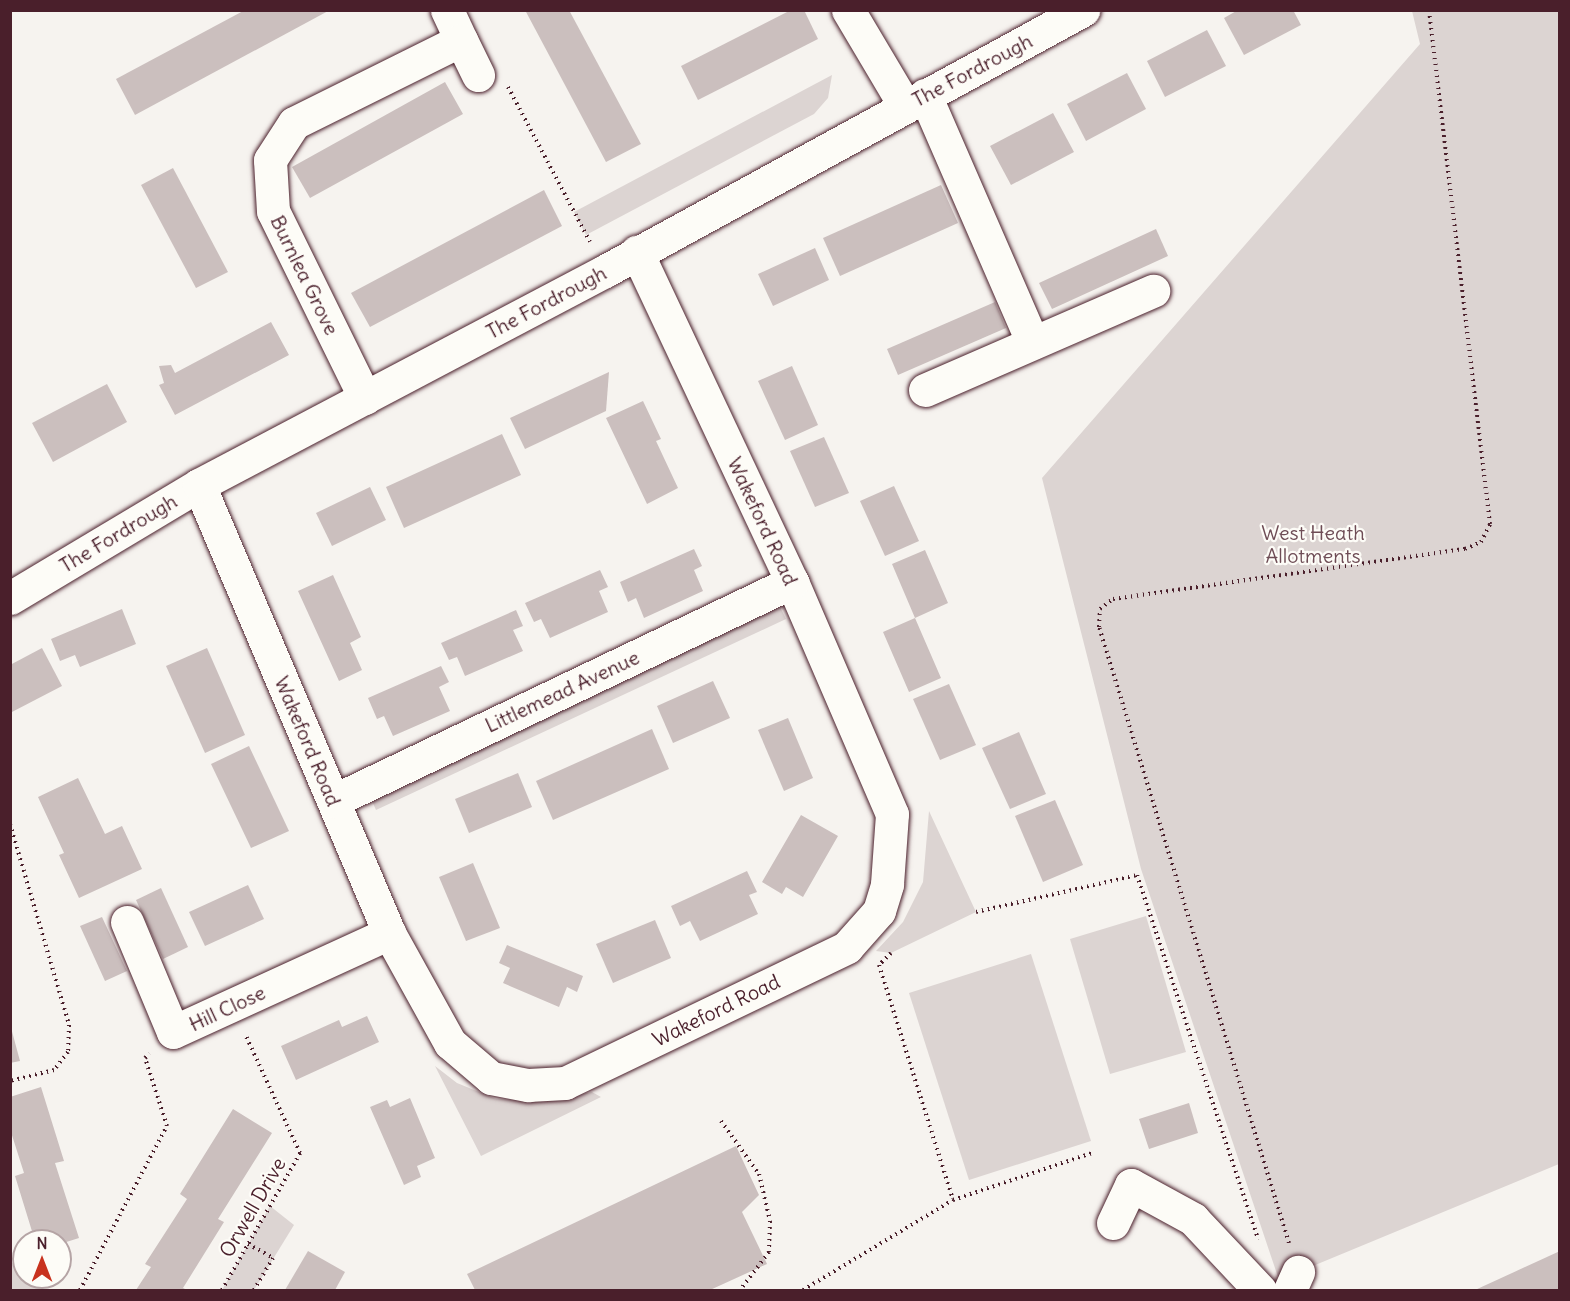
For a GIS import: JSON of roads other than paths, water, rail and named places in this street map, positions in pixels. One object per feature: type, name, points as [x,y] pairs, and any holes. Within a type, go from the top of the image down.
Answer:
[{"type":"street","points":[[447,10],[478,75]]},
{"type":"street","points":[[848,10],[915,100],[1033,343]]},
{"type":"street","name":"The Fordrough","points":[[10,598],[199,484],[605,271],[636,252],[1083,10]]},
{"type":"street","name":"Burnlea Grove","points":[[365,398],[273,211],[270,160],[294,123],[461,40]]},
{"type":"street","name":"Wakeford Road","points":[[199,484],[389,933],[450,1043],[491,1078],[528,1085],[566,1083],[847,947],[879,911],[887,884],[892,814],[792,582],[636,252]]},
{"type":"street","points":[[925,390],[1153,291]]},
{"type":"street","name":"Littlemead Avenue","points":[[333,801],[792,582]]},
{"type":"street","name":"Hill Close","points":[[127,922],[173,1032],[389,933]]},
{"type":"street","points":[[1113,1223],[1131,1185],[1193,1219],[1260,1290]]},
{"type":"park label","name":"West Heath Allotments","points":[[1313,544]]}]
